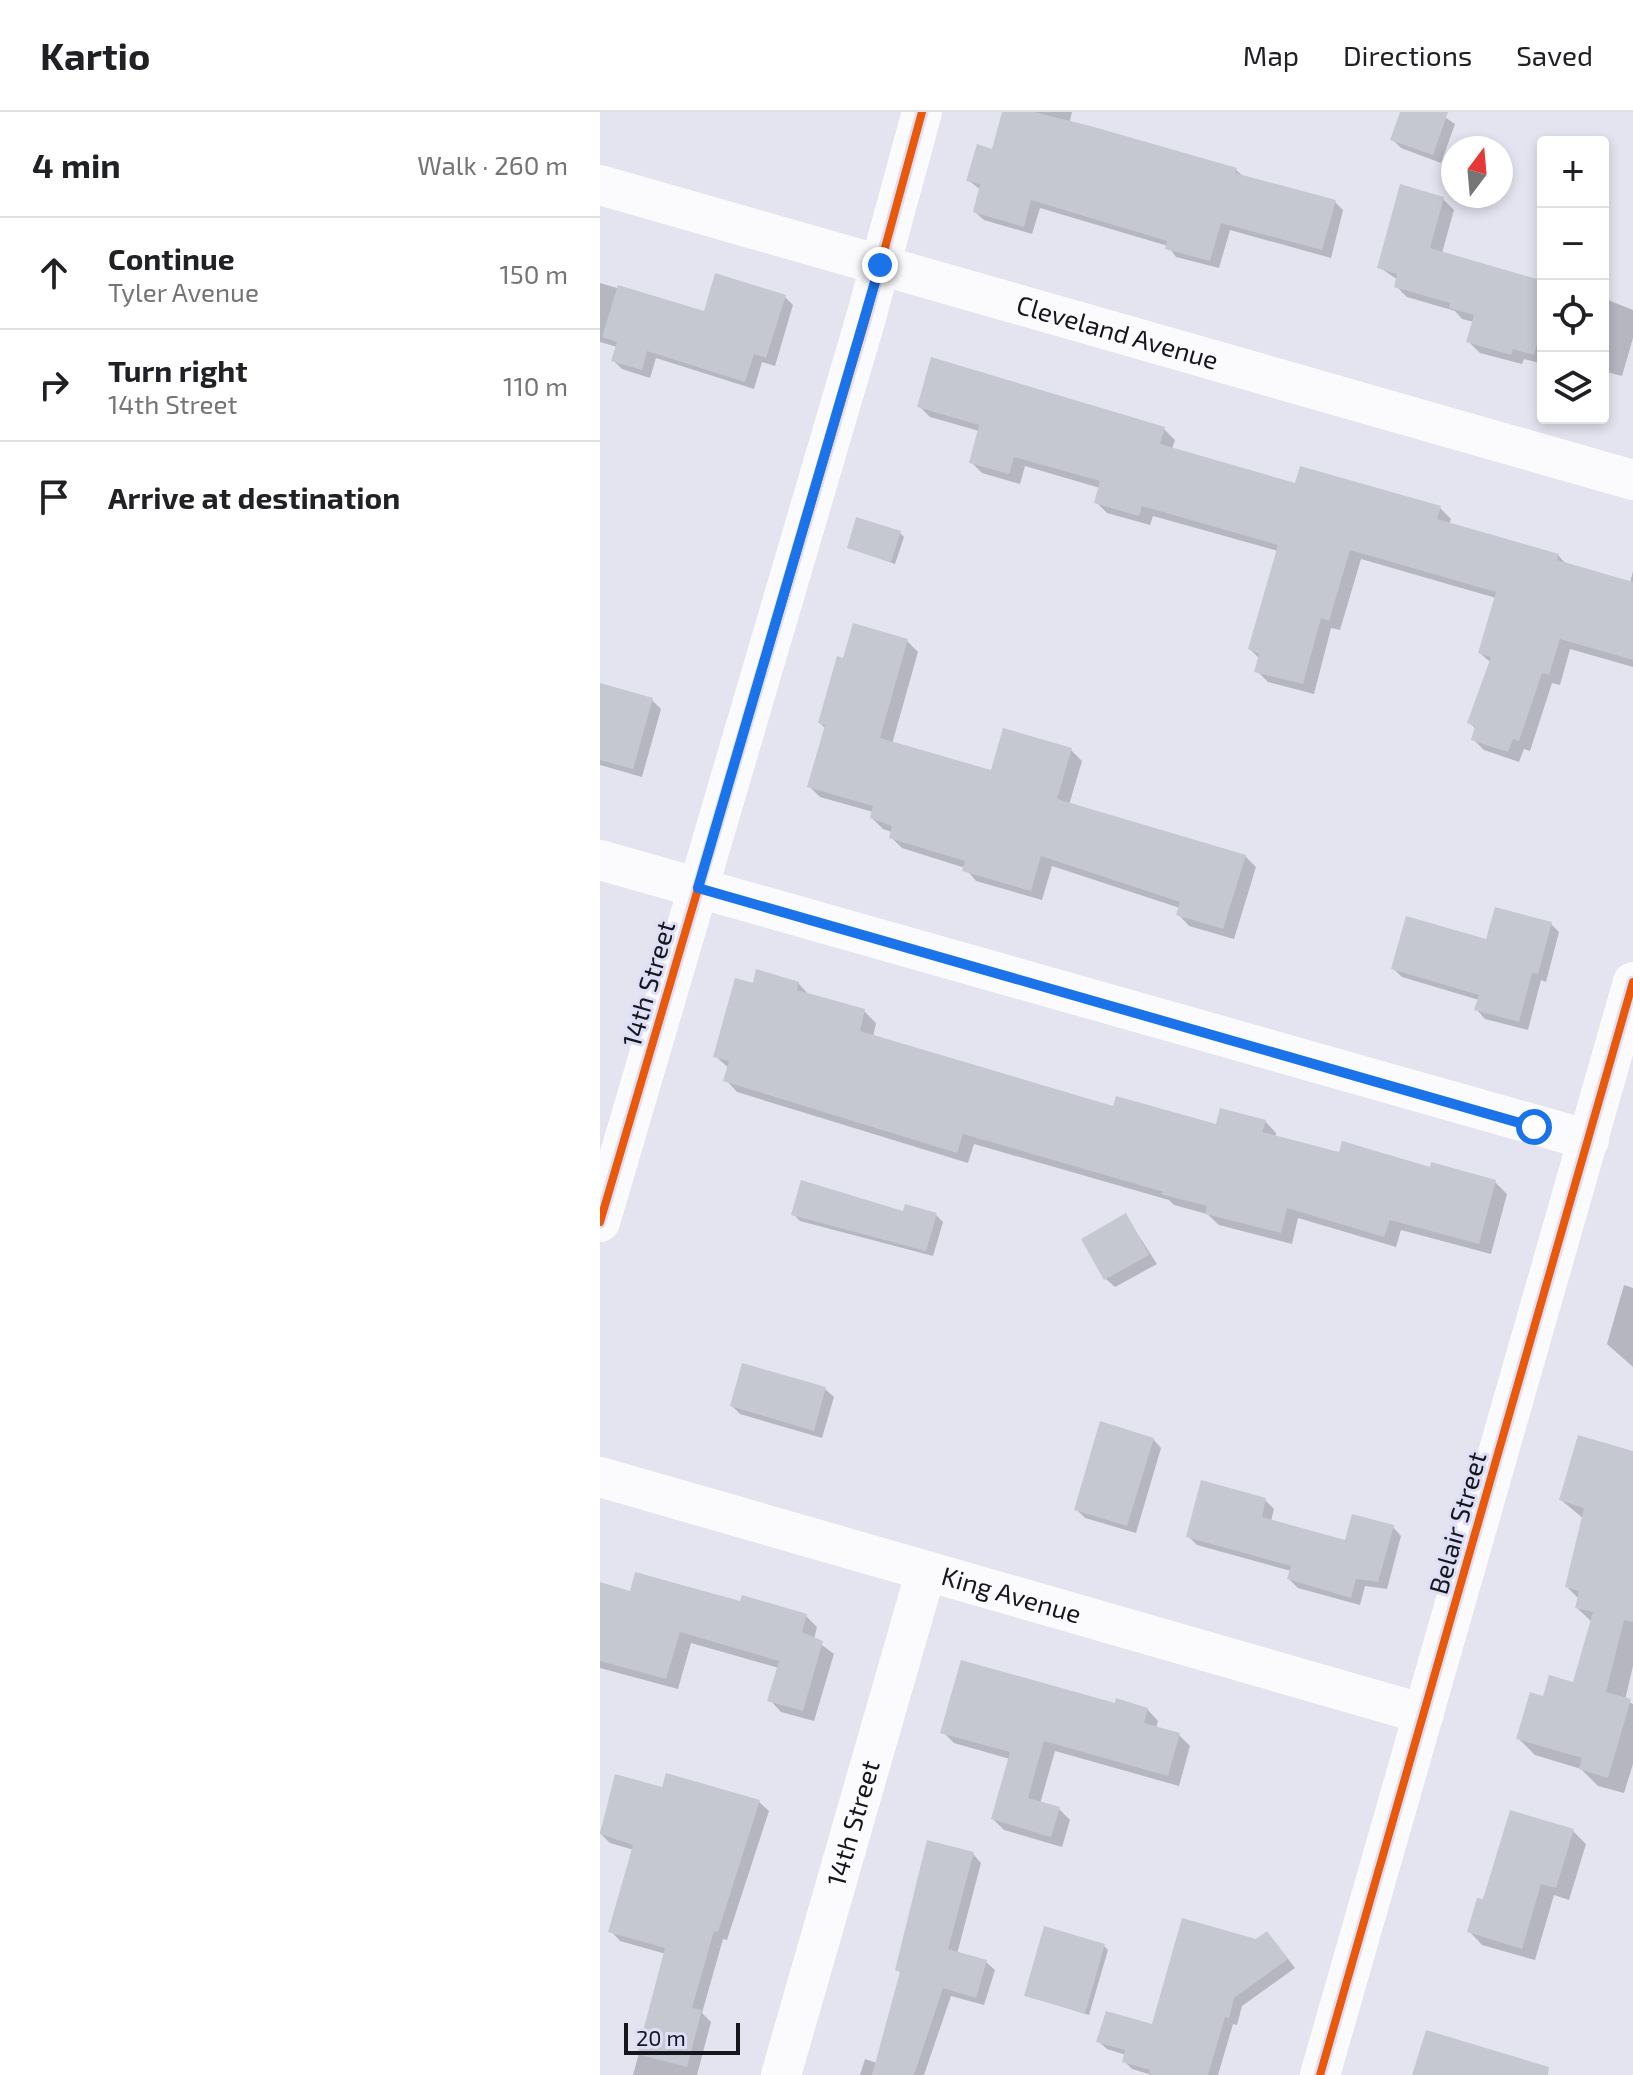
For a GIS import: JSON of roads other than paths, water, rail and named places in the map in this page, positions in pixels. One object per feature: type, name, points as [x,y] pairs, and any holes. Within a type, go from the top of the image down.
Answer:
[{"type":"street","name":"14th Street","points":[[600,1222],[922,112]]},
{"type":"street","name":"Cleveland Avenue","points":[[600,185],[1633,480]]},
{"type":"street","points":[[600,860],[1589,1140]]},
{"type":"street","name":"Belair Street","points":[[1320,2075],[1633,982]]},
{"type":"street","name":"King Avenue","points":[[600,1477],[1424,1714]]},
{"type":"street","name":"14th Street","points":[[781,2075],[926,1571]]}]
